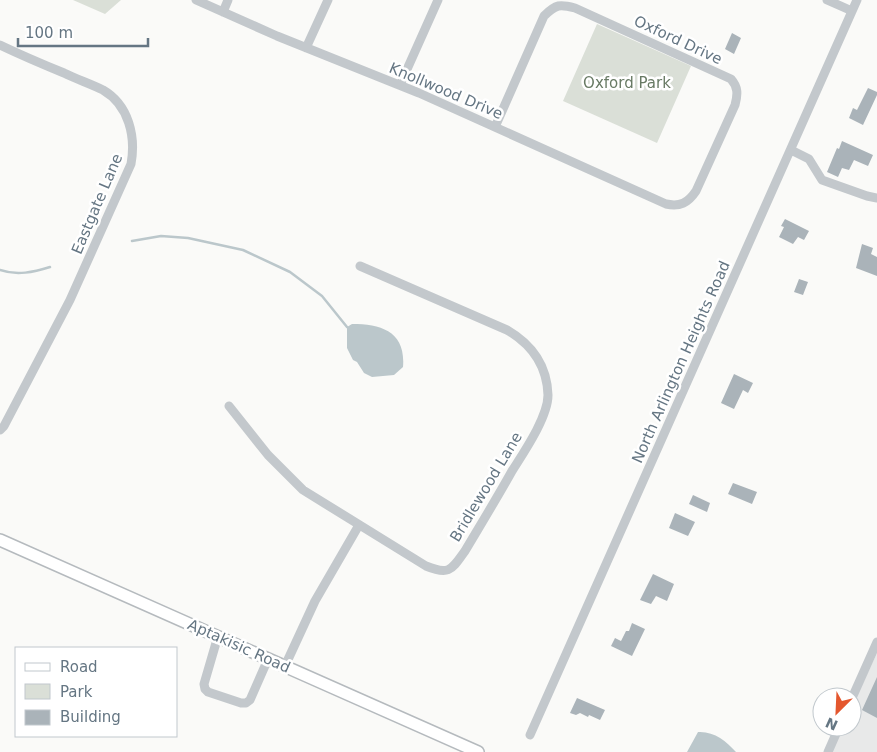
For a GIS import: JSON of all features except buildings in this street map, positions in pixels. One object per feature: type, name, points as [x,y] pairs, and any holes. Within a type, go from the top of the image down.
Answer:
[{"type":"main road","name":"Aptakisic Road","points":[[0,540],[478,752]]},
{"type":"street","name":"Knollwood Drive","points":[[196,0],[306,48],[400,85],[666,204],[676,206],[685,203]]},
{"type":"street","points":[[223,12],[228,0]]},
{"type":"street","points":[[306,48],[328,0]]},
{"type":"street","points":[[400,85],[438,0]]},
{"type":"street","points":[[827,0],[852,11]]},
{"type":"street","name":"North Arlington Heights Road","points":[[530,735],[858,0]]},
{"type":"street","name":"Oxford Drive","points":[[495,127],[544,16],[552,8],[562,4],[576,8],[730,79],[736,85],[738,94],[735,105],[696,192],[685,203]]},
{"type":"street","name":"Eastgate Lane","points":[[0,45],[104,91],[119,105],[127,118],[132,132],[134,150],[131,164],[70,300],[4,426],[0,430]]},
{"type":"street","points":[[790,150],[809,159],[822,180],[877,198]]},
{"type":"street","name":"Bridlewood Lane","points":[[359,526],[426,566],[439,571],[449,570],[465,551],[536,430],[546,406],[548,395],[541,364],[519,337],[360,266]]},
{"type":"street","points":[[229,406],[268,455],[303,490],[359,526],[315,601],[285,666]]},
{"type":"street","points":[[218,636],[204,684],[208,692],[246,703],[250,700],[268,659]]},
{"type":"street","points":[[857,687],[877,642]]},
{"type":"street","points":[[828,752],[835,737]]},
{"type":"shaded area","points":[[352,324],[373,326],[390,332],[401,346],[403,367],[394,375],[372,377],[364,373],[357,362],[353,360],[347,348],[347,327]]},
{"type":"shaded area","points":[[877,653],[877,752],[831,752],[838,737],[862,737],[861,687]]},
{"type":"shaded area","points":[[698,732],[709,733],[719,738],[736,752],[687,752]]},
{"type":"green space","points":[[73,0],[121,0],[105,14]]},
{"type":"green space","name":"Oxford Park","points":[[597,24],[691,66],[657,143],[563,101]]},
{"type":"waterway","points":[[132,241],[161,236],[188,238],[243,250],[290,272],[322,296],[347,327]]},
{"type":"waterway","points":[[0,270],[19,273],[50,267]]}]
